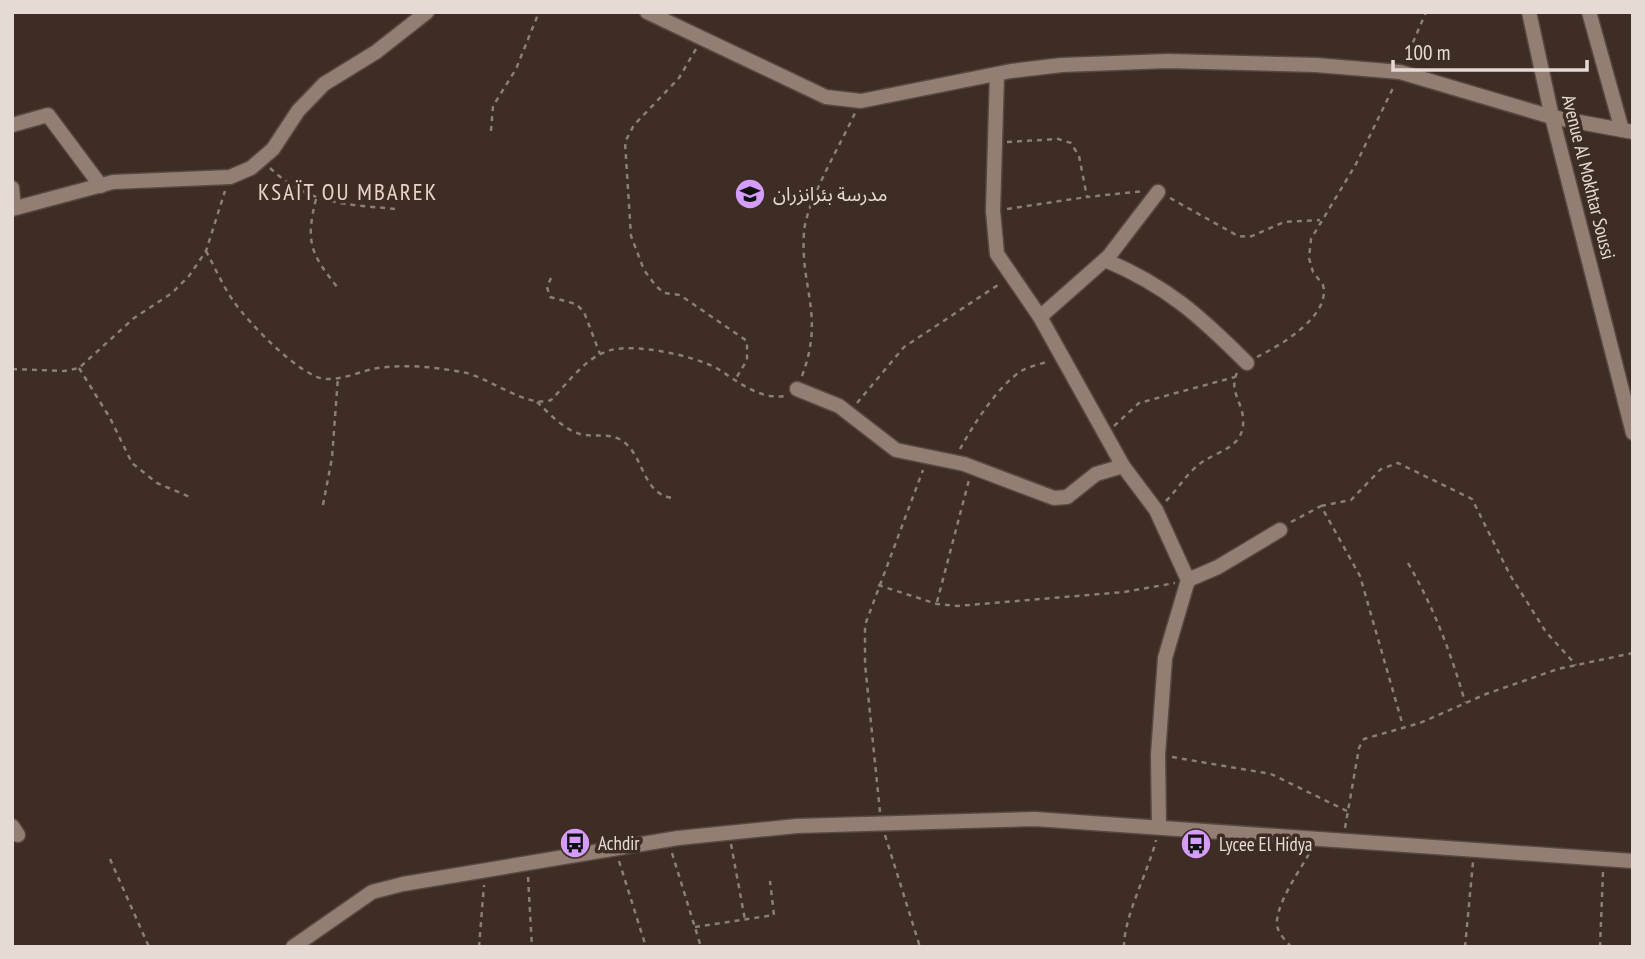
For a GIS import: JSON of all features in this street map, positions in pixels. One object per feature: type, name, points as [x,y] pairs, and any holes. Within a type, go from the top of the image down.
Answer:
[{"type":"street","points":[[12,188],[13,209],[133,180],[230,177],[262,160],[298,111],[324,85],[376,52],[427,12]]},
{"type":"street","points":[[647,12],[701,40],[826,97],[861,101],[997,74],[1062,65],[1168,61],[1315,65],[1399,72],[1552,117],[1628,131],[1589,12]]},
{"type":"street","name":"Avenue Al Mokhtar Soussi","points":[[1530,12],[1552,117],[1633,433]]},
{"type":"street","points":[[997,74],[993,211],[998,254],[1040,317],[1123,466],[1156,510],[1188,580],[1165,658],[1158,755],[1159,825]]},
{"type":"street","points":[[12,125],[48,115],[100,186]]},
{"type":"street","points":[[1040,317],[1105,260],[1158,192]]},
{"type":"street","points":[[1105,260],[1155,283],[1190,307],[1247,363]]},
{"type":"street","points":[[797,389],[828,400],[896,450],[954,461],[1045,496],[1060,498],[1073,494],[1096,474],[1123,466]]},
{"type":"street","points":[[1188,580],[1218,567],[1280,530]]},
{"type":"street","points":[[293,947],[372,892],[615,848],[797,826],[1035,819],[1159,825],[1633,861]]},
{"type":"path","points":[[491,131],[493,106],[516,69],[539,12]]},
{"type":"path","points":[[1156,510],[1196,467],[1228,451],[1236,443],[1243,417],[1233,386],[1235,377],[1247,363],[1286,341],[1317,312],[1324,300],[1324,285],[1312,272],[1309,258],[1311,239],[1365,148],[1426,12]]},
{"type":"path","points":[[701,40],[679,78],[634,125],[625,142],[628,209],[635,250],[643,270],[656,286],[664,293],[680,295],[747,341],[747,359],[734,381]]},
{"type":"path","points":[[537,402],[551,400],[579,371],[601,355],[625,348],[699,360],[768,397],[784,397],[797,389],[810,355],[814,324],[804,230],[861,101]]},
{"type":"path","points":[[262,160],[282,179],[316,199],[395,209]]},
{"type":"path","points":[[12,369],[65,371],[79,368],[134,318],[172,293],[189,276],[206,251],[230,177]]},
{"type":"path","points":[[993,211],[1087,197]]},
{"type":"path","points":[[316,199],[309,224],[312,249],[338,288]]},
{"type":"path","points":[[206,251],[234,303],[272,343],[307,373],[324,380],[380,368],[425,366],[482,377],[537,402],[576,433],[612,435],[621,439],[632,449],[652,488],[660,496],[672,498]]},
{"type":"path","points":[[850,415],[860,398],[904,347],[1011,276]]},
{"type":"path","points":[[551,278],[547,287],[550,297],[576,304],[584,312],[601,355]]},
{"type":"path","points":[[954,461],[975,421],[1000,390],[1022,370],[1062,357]]},
{"type":"path","points":[[79,368],[110,418],[132,463],[157,483],[190,497]]},
{"type":"path","points":[[323,505],[332,458],[338,377]]},
{"type":"path","points":[[1103,431],[1119,424],[1139,403],[1235,377]]},
{"type":"path","points":[[920,947],[881,823],[864,641],[865,625],[878,585],[928,457]]},
{"type":"path","points":[[1280,530],[1321,506],[1351,499],[1381,469],[1398,463],[1464,493],[1480,511],[1510,575],[1546,632],[1577,666]]},
{"type":"path","points":[[937,604],[972,467]]},
{"type":"path","points":[[1321,506],[1360,576],[1403,726]]},
{"type":"path","points":[[1408,563],[1430,601],[1450,649],[1465,703]]},
{"type":"path","points":[[878,585],[937,604],[1021,602],[1124,592],[1188,580]]},
{"type":"path","points":[[1343,839],[1361,743],[1364,739],[1420,723],[1465,703],[1558,669],[1633,653]]},
{"type":"path","points":[[1158,755],[1271,774],[1348,811]]},
{"type":"path","points":[[1124,947],[1124,933],[1148,870],[1159,825]]},
{"type":"path","points":[[729,833],[745,920]]},
{"type":"path","points":[[1292,947],[1278,930],[1279,909],[1319,837]]},
{"type":"path","points":[[668,840],[701,947]]},
{"type":"path","points":[[615,848],[646,947]]},
{"type":"path","points":[[1465,947],[1474,849]]},
{"type":"path","points":[[110,859],[149,947]]},
{"type":"path","points":[[1600,947],[1604,859]]},
{"type":"path","points":[[527,863],[532,947]]},
{"type":"path","points":[[480,947],[484,871]]},
{"type":"path","points":[[695,927],[774,915],[770,881]]},
{"type":"place","name":"مدرسة بئرانزران","points":[[750,194]]},
{"type":"place","name":"Achdir","points":[[575,843]]},
{"type":"place","name":"Lycee El Hidya","points":[[1196,844]]},
{"type":"district","name":"KSAÏT OU MBAREK","points":[[348,192]]}]
